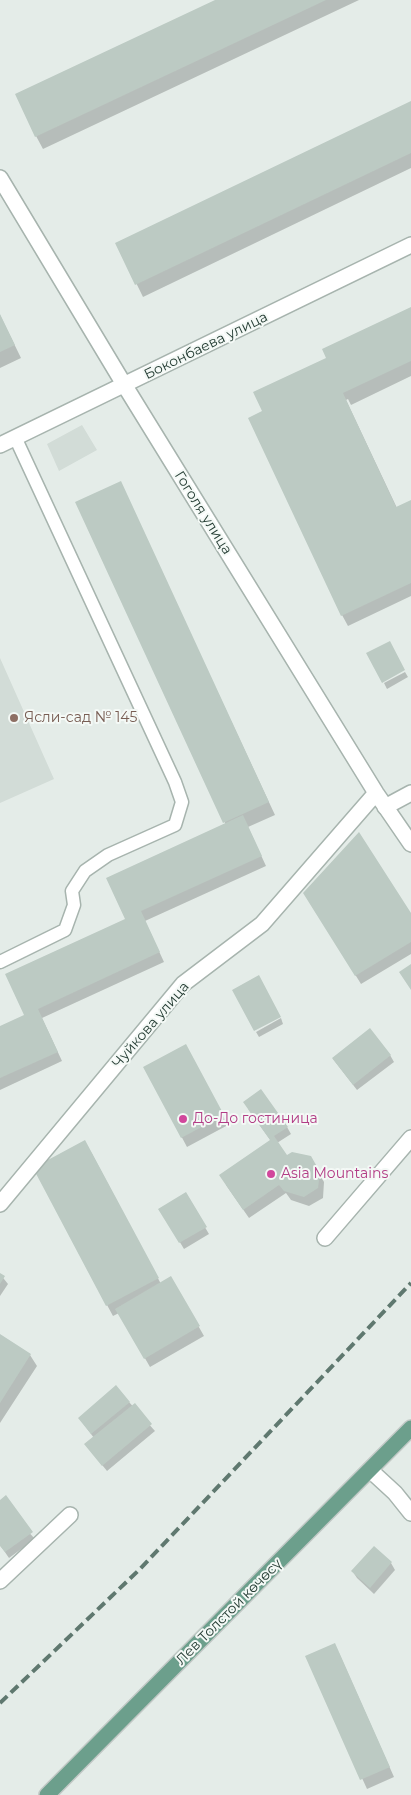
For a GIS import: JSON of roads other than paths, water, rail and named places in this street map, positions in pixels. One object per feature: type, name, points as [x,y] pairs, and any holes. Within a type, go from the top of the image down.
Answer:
[{"type":"main road","name":"Лев Толстой көчөсү","points":[[47,1795],[411,1428]]},
{"type":"street","name":"Гоголя улица","points":[[0,178],[125,386],[376,793],[411,844]]},
{"type":"street","name":"Боконбаева улица","points":[[0,445],[125,386],[411,245]]},
{"type":"street","name":"Чуйкова улица","points":[[0,1204],[183,984],[262,924],[376,793]]},
{"type":"street","points":[[385,807],[411,793]]},
{"type":"street","points":[[325,1238],[411,1138]]},
{"type":"street","points":[[370,1470],[411,1513]]},
{"type":"street","points":[[0,1581],[70,1515]]},
{"type":"lane","points":[[0,962],[65,930],[74,905],[72,891],[85,871],[108,855],[175,825],[182,802],[171,773],[15,438]]},
{"type":"railway","points":[[0,1703],[140,1569],[411,1283]]},
{"type":"place","name":"Ясли-сад № 145","points":[[14,718]]},
{"type":"place","name":"До-До гостиница","points":[[183,1119]]},
{"type":"place","name":"Asia Mountains","points":[[271,1174]]}]
